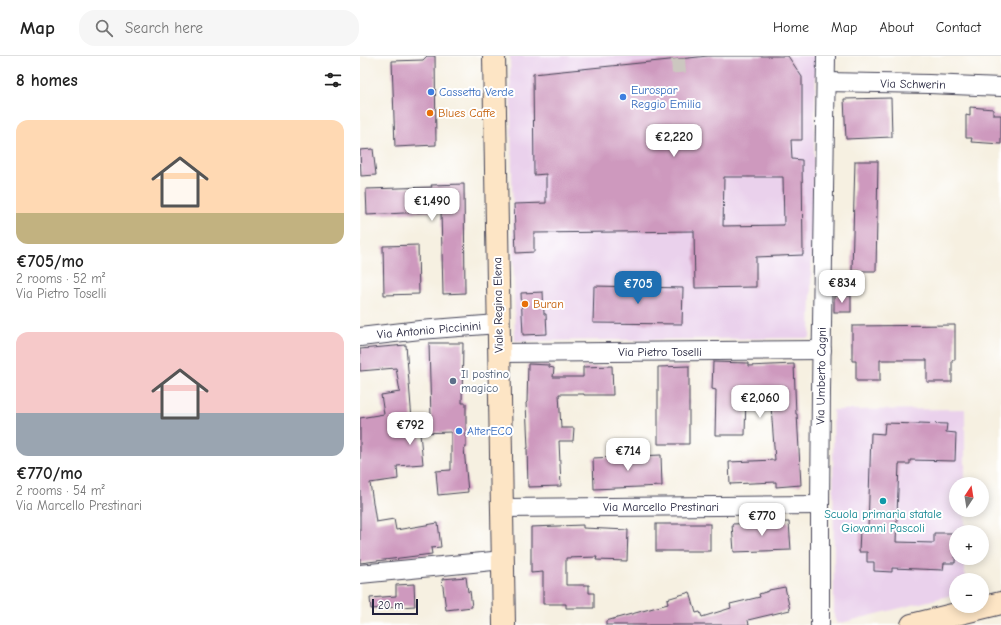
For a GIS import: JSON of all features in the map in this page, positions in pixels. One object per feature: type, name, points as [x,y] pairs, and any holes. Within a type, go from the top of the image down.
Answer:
[{"type":"main road","name":"Viale Regina Elena","points":[[494,56],[504,625]]},
{"type":"main road","points":[[912,625],[1001,603]]},
{"type":"street","name":"Via Umberto Cagni","points":[[820,625],[820,505],[826,56]]},
{"type":"street","name":"Via Schwerin","points":[[826,82],[1001,86]]},
{"type":"street","name":"Via Antonio Piccinini","points":[[360,337],[420,330],[498,324]]},
{"type":"street","name":"Via Pietro Toselli","points":[[499,353],[822,350]]},
{"type":"street","name":"Via Marcello Prestinari","points":[[502,508],[820,505]]},
{"type":"street","points":[[360,574],[503,560]]},
{"type":"shaded area","points":[[510,56],[816,56],[810,338],[515,341]]},
{"type":"shaded area","points":[[965,409],[965,477],[949,477],[949,517],[965,517],[965,525],[949,525],[949,565],[965,565],[965,573],[949,573],[949,596],[837,624],[834,617],[833,410]]},
{"type":"building","points":[[427,56],[435,56],[436,145],[395,147],[392,61],[423,60]]},
{"type":"building","points":[[708,56],[788,56],[802,77],[802,140],[791,140],[792,159],[802,160],[803,255],[756,257],[756,287],[695,288],[694,231],[534,233],[534,252],[516,253],[514,204],[546,203],[546,174],[534,175],[533,74]],"holes":[[[724,177],[783,177],[784,225],[723,226]]]},
{"type":"building","points":[[891,98],[892,137],[846,139],[844,99]]},
{"type":"building","points":[[970,107],[993,109],[993,115],[1001,115],[1001,144],[971,142],[972,138],[966,138],[966,115],[970,116]]},
{"type":"building","points":[[373,149],[376,175],[361,176],[360,150]]},
{"type":"building","points":[[855,161],[878,161],[876,271],[852,271]]},
{"type":"building","points":[[464,184],[465,293],[443,294],[441,211],[367,215],[366,189],[432,187],[431,185]]},
{"type":"building","points":[[418,245],[419,294],[384,295],[383,246]]},
{"type":"building","points":[[594,286],[683,288],[682,324],[593,323]]},
{"type":"building","points":[[543,292],[547,334],[523,335],[521,293]]},
{"type":"building","points":[[834,296],[851,296],[851,312],[834,312]]},
{"type":"building","points":[[955,325],[955,360],[952,360],[952,382],[927,382],[927,360],[880,360],[880,381],[856,381],[856,361],[852,361],[852,326]]},
{"type":"building","points":[[429,343],[463,343],[462,403],[466,403],[466,448],[464,448],[468,492],[438,495],[436,471],[451,470],[451,432],[420,433],[423,464],[397,466],[398,479],[370,483],[376,522],[394,519],[396,530],[438,523],[441,547],[431,548],[432,554],[360,563],[360,418],[384,414],[381,395],[400,392],[396,368],[360,371],[360,349],[406,345],[412,420],[431,419]]},
{"type":"building","points":[[713,362],[748,363],[748,366],[794,364],[801,485],[776,487],[776,482],[730,484],[729,462],[775,460],[770,393],[746,394],[745,435],[715,435],[716,390],[712,389]]},
{"type":"building","points":[[528,364],[549,365],[549,367],[554,368],[553,377],[583,377],[583,367],[612,366],[613,395],[559,394],[561,428],[574,428],[573,441],[559,441],[561,486],[528,487],[526,403]]},
{"type":"building","points":[[689,366],[689,444],[658,444],[658,367]]},
{"type":"building","name":"Scuola primaria statale Giovanni Pascoli","points":[[885,423],[947,424],[946,432],[956,433],[955,461],[910,460],[910,464],[899,464],[896,542],[934,543],[934,533],[949,533],[949,563],[944,563],[943,570],[892,568],[892,572],[874,571],[874,562],[867,562],[867,552],[859,552],[860,529],[868,529],[871,433],[884,434]]},
{"type":"building","points":[[661,455],[662,486],[594,489],[593,458]]},
{"type":"building","points":[[789,522],[791,550],[734,552],[732,524]]},
{"type":"building","points":[[656,524],[710,524],[710,551],[656,551]]},
{"type":"building","points":[[583,525],[583,528],[628,530],[627,561],[596,560],[597,557],[566,558],[566,585],[589,585],[589,593],[594,593],[594,608],[566,608],[566,604],[543,604],[543,572],[531,573],[531,527]]},
{"type":"building","points":[[466,577],[472,607],[446,610],[442,579]]},
{"type":"building","points":[[414,584],[415,606],[371,609],[370,598],[396,596],[396,585]]},
{"type":"building","points":[[785,587],[790,610],[748,620],[749,625],[606,625],[606,621],[668,604],[667,599],[690,592],[696,613],[700,612],[702,617],[731,608],[730,604],[760,597],[759,594],[769,590]]},
{"type":"tunnel","points":[[678,59],[679,73]]},
{"type":"place","name":"Cassetta Verde","points":[[431,92]]},
{"type":"place","name":"Eurospar Reggio Emilia","points":[[623,97]]},
{"type":"place","name":"Blues Caffe","points":[[430,113]]},
{"type":"place","name":"Buran","points":[[525,304]]},
{"type":"place","name":"Il postino magico","points":[[453,381]]},
{"type":"place","name":"AlterECO","points":[[459,431]]},
{"type":"place","name":"Scuola primaria statale Giovanni Pascoli","points":[[883,501]]}]
